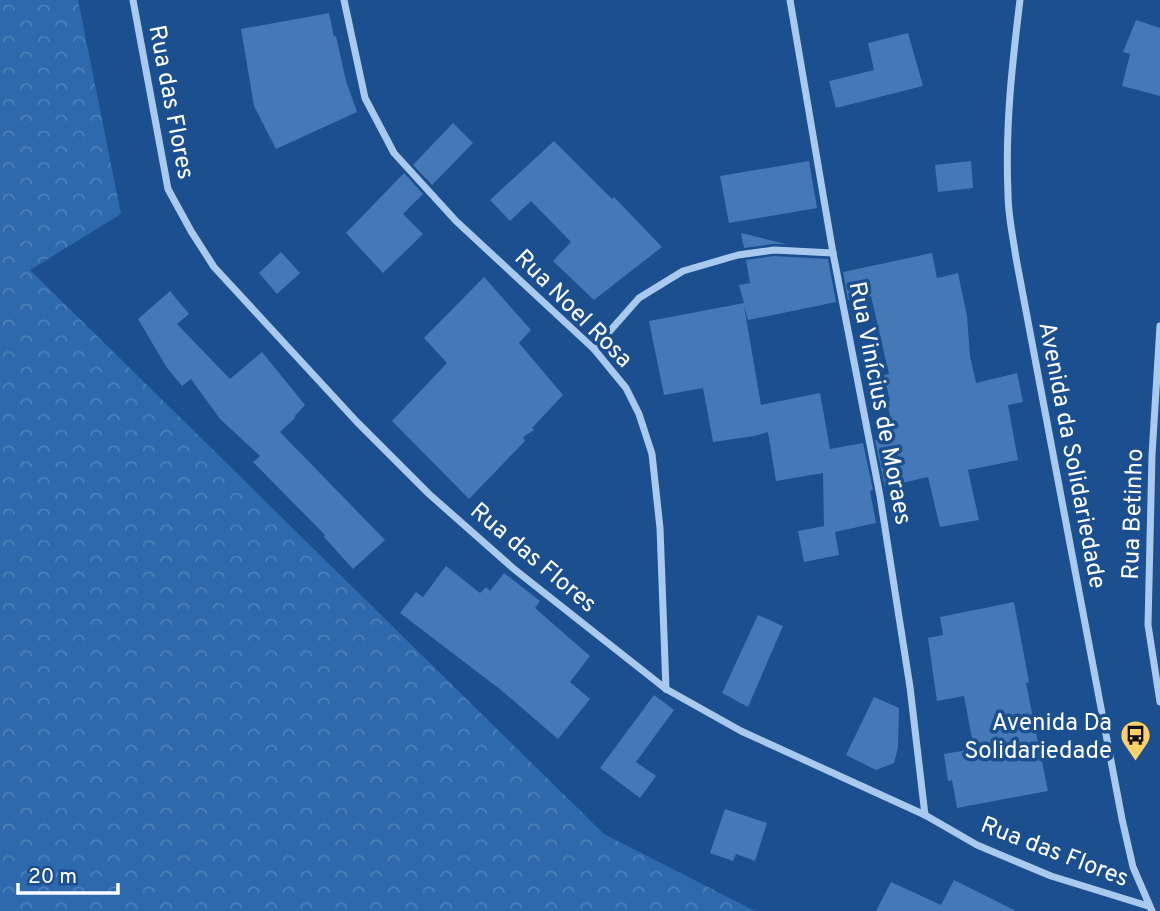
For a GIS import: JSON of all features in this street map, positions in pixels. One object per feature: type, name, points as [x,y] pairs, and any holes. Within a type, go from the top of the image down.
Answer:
[{"type":"street","name":"Rua das Flores","points":[[133,0],[168,189],[191,232],[214,267],[357,422],[429,494],[514,569],[666,689],[741,731],[925,815],[977,845],[1051,876],[1150,908]]},
{"type":"street","name":"Rua Noel Rosa","points":[[344,0],[365,98],[394,153],[456,221],[594,349],[626,388],[639,414],[652,454],[660,528],[666,689]]},
{"type":"street","name":"Rua Vinícius de Moraes","points":[[790,0],[833,253],[880,496],[910,687],[925,815]]},
{"type":"street","name":"Avenida da Solidariedade","points":[[1020,0],[1010,82],[1007,137],[1008,197],[1013,233],[1122,819],[1132,867],[1150,908]]},
{"type":"street","points":[[594,349],[639,298],[683,271],[738,255],[774,250],[833,253]]},
{"type":"street","name":"Rua Betinho","points":[[1160,326],[1152,455],[1148,625],[1160,702]]},
{"type":"green space","points":[[0,0],[78,0],[121,214],[30,270],[604,834],[755,911],[0,911]]},
{"type":"building","points":[[329,13],[346,81],[357,112],[276,149],[254,106],[241,29]]},
{"type":"building","points":[[1136,20],[1160,28],[1160,96],[1122,86],[1130,54],[1123,52]]},
{"type":"building","points":[[908,33],[923,86],[836,108],[829,81],[874,70],[868,43]]},
{"type":"building","points":[[453,123],[473,143],[432,185],[413,165]]},
{"type":"building","points":[[554,141],[662,247],[594,300],[553,261],[571,242],[531,201],[510,221],[490,200]]},
{"type":"building","points":[[809,161],[817,208],[729,223],[720,176]]},
{"type":"building","points":[[971,161],[973,188],[938,192],[935,165]]},
{"type":"building","points":[[404,173],[423,194],[403,214],[423,234],[383,273],[346,233]]},
{"type":"building","points":[[741,233],[786,244],[744,248]]},
{"type":"building","points":[[281,252],[300,273],[277,294],[259,273]]},
{"type":"building","points":[[932,253],[937,278],[958,273],[976,383],[1017,373],[1023,402],[1008,405],[1018,460],[968,470],[979,520],[940,527],[928,477],[885,487],[875,440],[894,437],[884,375],[889,374],[871,296],[848,300],[843,272]]},
{"type":"building","points":[[774,256],[828,259],[836,302],[748,320],[744,306],[761,405],[820,393],[830,449],[863,443],[873,490],[870,491],[876,523],[835,532],[839,555],[804,562],[798,531],[824,526],[823,473],[776,481],[768,432],[713,442],[703,388],[664,395],[649,321],[744,303],[739,285],[750,283],[746,260]]},
{"type":"building","points":[[484,277],[531,330],[519,343],[563,395],[532,428],[534,430],[523,437],[525,441],[469,499],[392,421],[447,363],[424,338]]},
{"type":"building","points":[[170,291],[189,314],[177,324],[230,379],[262,352],[305,405],[280,432],[385,540],[353,569],[325,535],[253,462],[260,456],[220,419],[191,379],[182,386],[167,368],[138,319]]},
{"type":"building","points":[[446,566],[480,593],[486,587],[490,591],[504,573],[540,601],[535,608],[590,656],[570,682],[590,699],[558,739],[501,690],[400,613],[416,592],[423,597]]},
{"type":"building","points":[[1014,602],[1029,682],[1026,683],[1048,791],[957,808],[952,780],[948,781],[944,754],[974,749],[964,696],[937,701],[928,638],[943,635],[940,617]]},
{"type":"building","points":[[758,615],[783,626],[748,707],[722,693]]},
{"type":"building","points":[[654,695],[674,710],[636,762],[656,776],[640,798],[600,768]]},
{"type":"building","points":[[874,697],[899,708],[898,748],[894,763],[876,770],[846,755]]},
{"type":"building","points":[[725,809],[767,823],[755,861],[736,854],[733,861],[710,853]]},
{"type":"building","points":[[954,880],[1016,911],[876,911],[891,882],[941,905]]},
{"type":"place","name":"Avenida Da Solidariedade","points":[[1135,763]]}]
